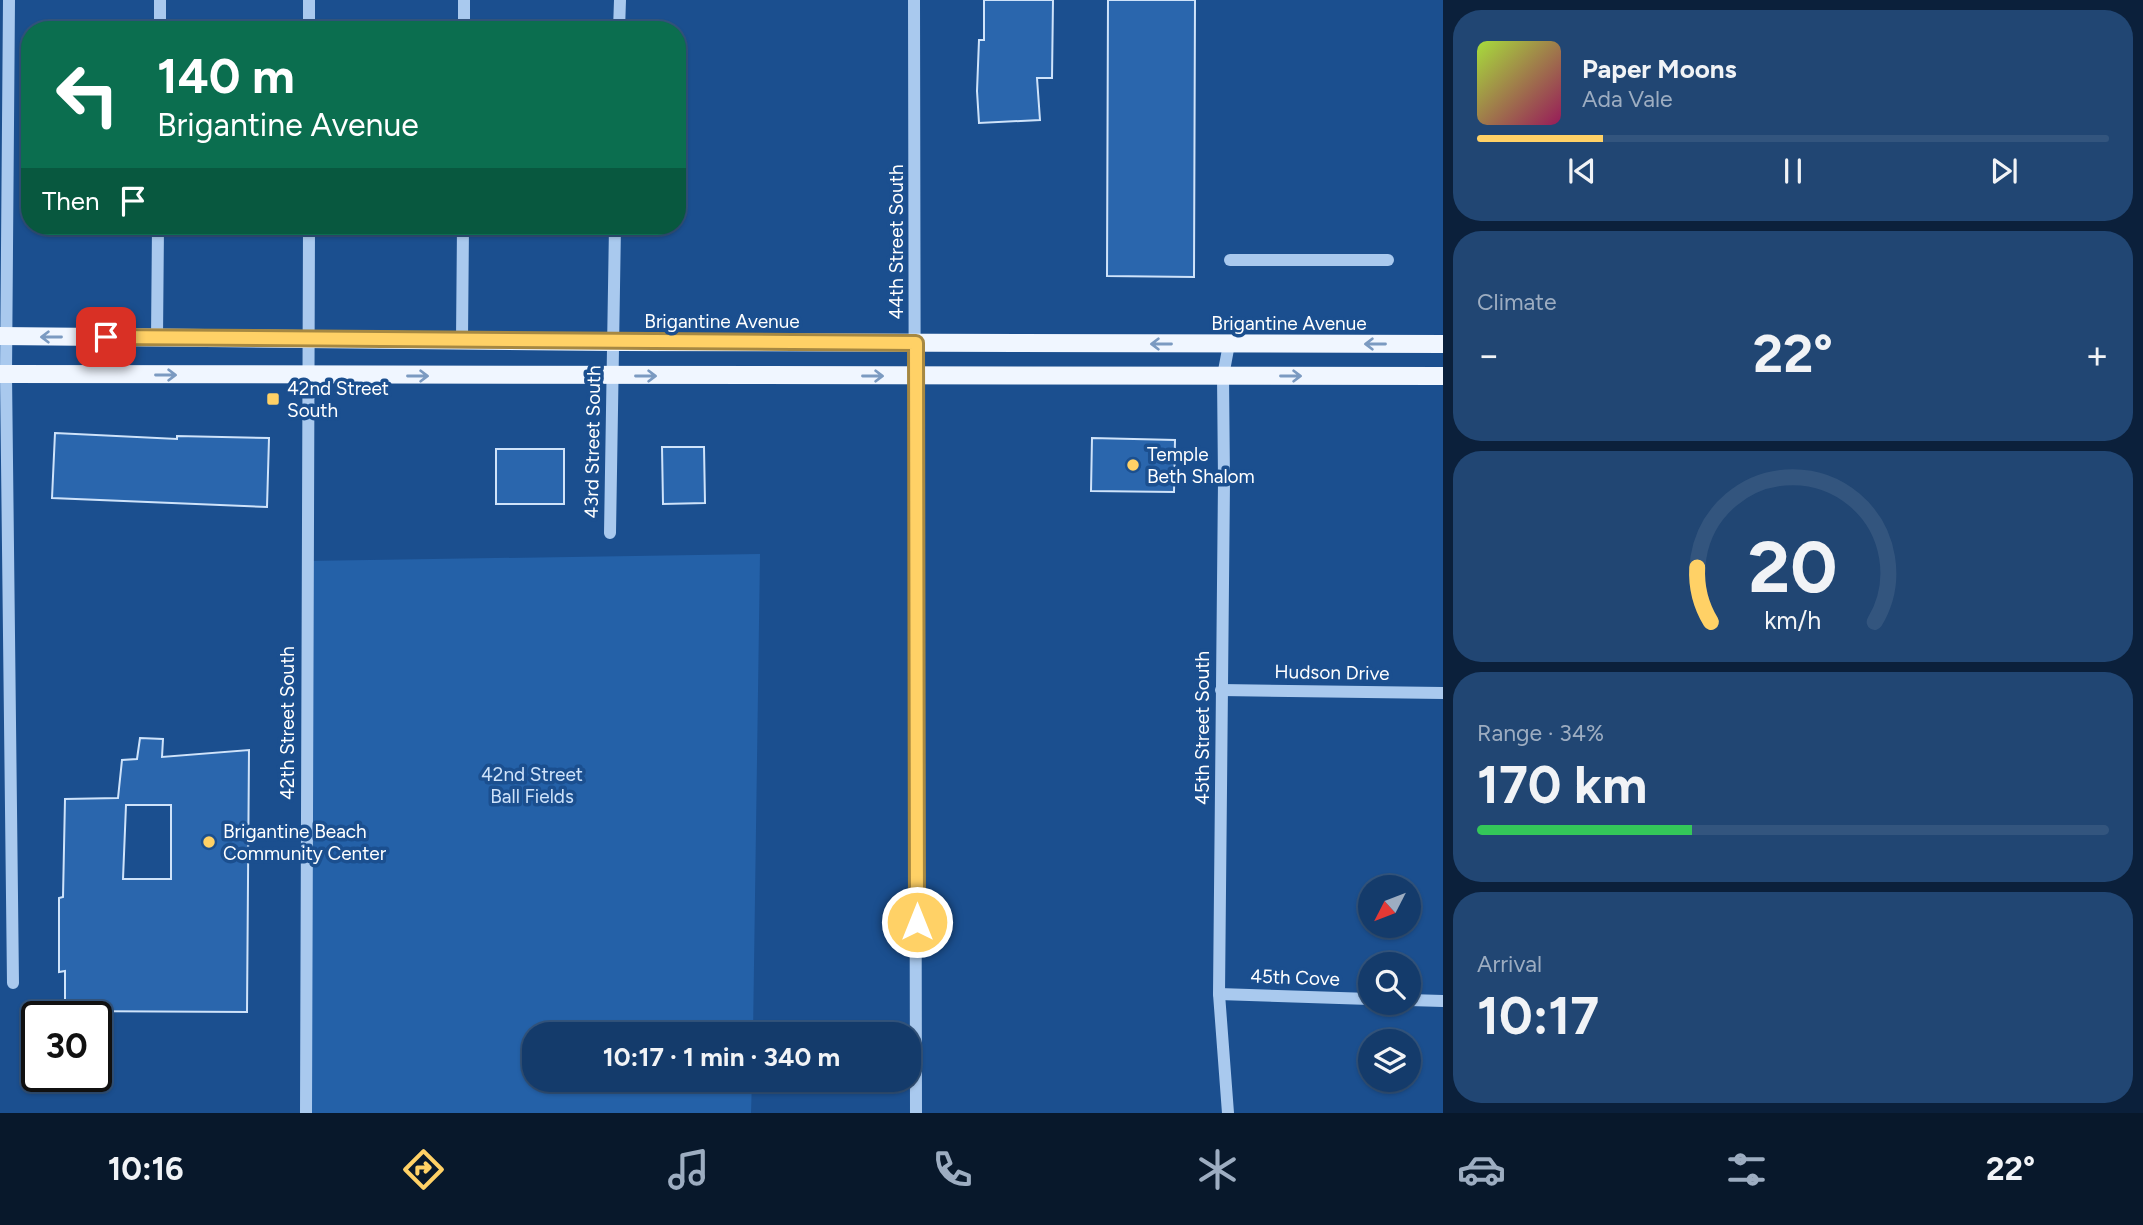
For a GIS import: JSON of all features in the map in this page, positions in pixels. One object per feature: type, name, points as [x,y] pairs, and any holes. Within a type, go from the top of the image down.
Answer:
[{"type":"main road","name":"Brigantine Avenue","points":[[3,336],[613,342],[1443,344]]},
{"type":"main road","points":[[3,374],[1443,376]]},
{"type":"street","points":[[9,0],[3,374],[13,984]]},
{"type":"street","points":[[160,0],[160,21]]},
{"type":"street","points":[[309,0],[309,21]]},
{"type":"street","points":[[464,0],[464,21]]},
{"type":"street","points":[[619,21],[620,0]]},
{"type":"street","name":"44th Street South","points":[[914,0],[916,1113]]},
{"type":"street","points":[[157,338],[158,235]]},
{"type":"street","points":[[309,235],[309,375]]},
{"type":"street","points":[[462,340],[463,235]]},
{"type":"street","name":"43rd Street South","points":[[610,533],[615,235]]},
{"type":"street","points":[[1230,260],[1388,260]]},
{"type":"street","name":"45th Street South","points":[[1228,1113],[1219,994],[1222,864],[1223,376],[1229,344]]},
{"type":"street","name":"42th Street South","points":[[306,1113],[309,375]]},
{"type":"street","name":"Hudson Drive","points":[[1221,690],[1443,692]]},
{"type":"street","name":"45th Cove","points":[[1219,994],[1358,999]]},
{"type":"street","points":[[1421,1000],[1443,1001]]},
{"type":"green space","name":"42nd Street Ball Fields","points":[[760,554],[753,1022],[522,1022],[522,1092],[752,1092],[751,1113],[306,1113],[307,561]]},
{"type":"building","points":[[984,0],[1053,0],[1052,78],[1037,78],[1040,120],[979,123],[979,40],[984,40]]},
{"type":"building","points":[[1108,0],[1195,0],[1194,277],[1107,276]]},
{"type":"building","points":[[55,433],[177,439],[177,436],[269,438],[267,507],[52,498]]},
{"type":"building","name":"Temple Beth Shalom","points":[[1092,438],[1175,440],[1174,492],[1091,491]]},
{"type":"building","points":[[662,447],[704,447],[705,503],[663,504]]},
{"type":"building","points":[[496,449],[564,449],[564,504],[496,504]]},
{"type":"building","name":"Brigantine Beach Community Center","points":[[140,738],[163,739],[162,757],[249,750],[247,1012],[112,1011],[112,1001],[65,1001],[65,971],[59,972],[59,898],[63,897],[65,799],[118,798],[122,760],[137,759]],"holes":[[[126,805],[171,805],[171,879],[123,879]]]},
{"type":"place","name":"42nd Street South","points":[[273,399]]},
{"type":"place","name":"Temple Beth Shalom","points":[[1133,465]]},
{"type":"place","name":"Brigantine Beach Community Center","points":[[209,842]]},
{"type":"route","points":[[106,337],[916,343],[917,922]]}]
